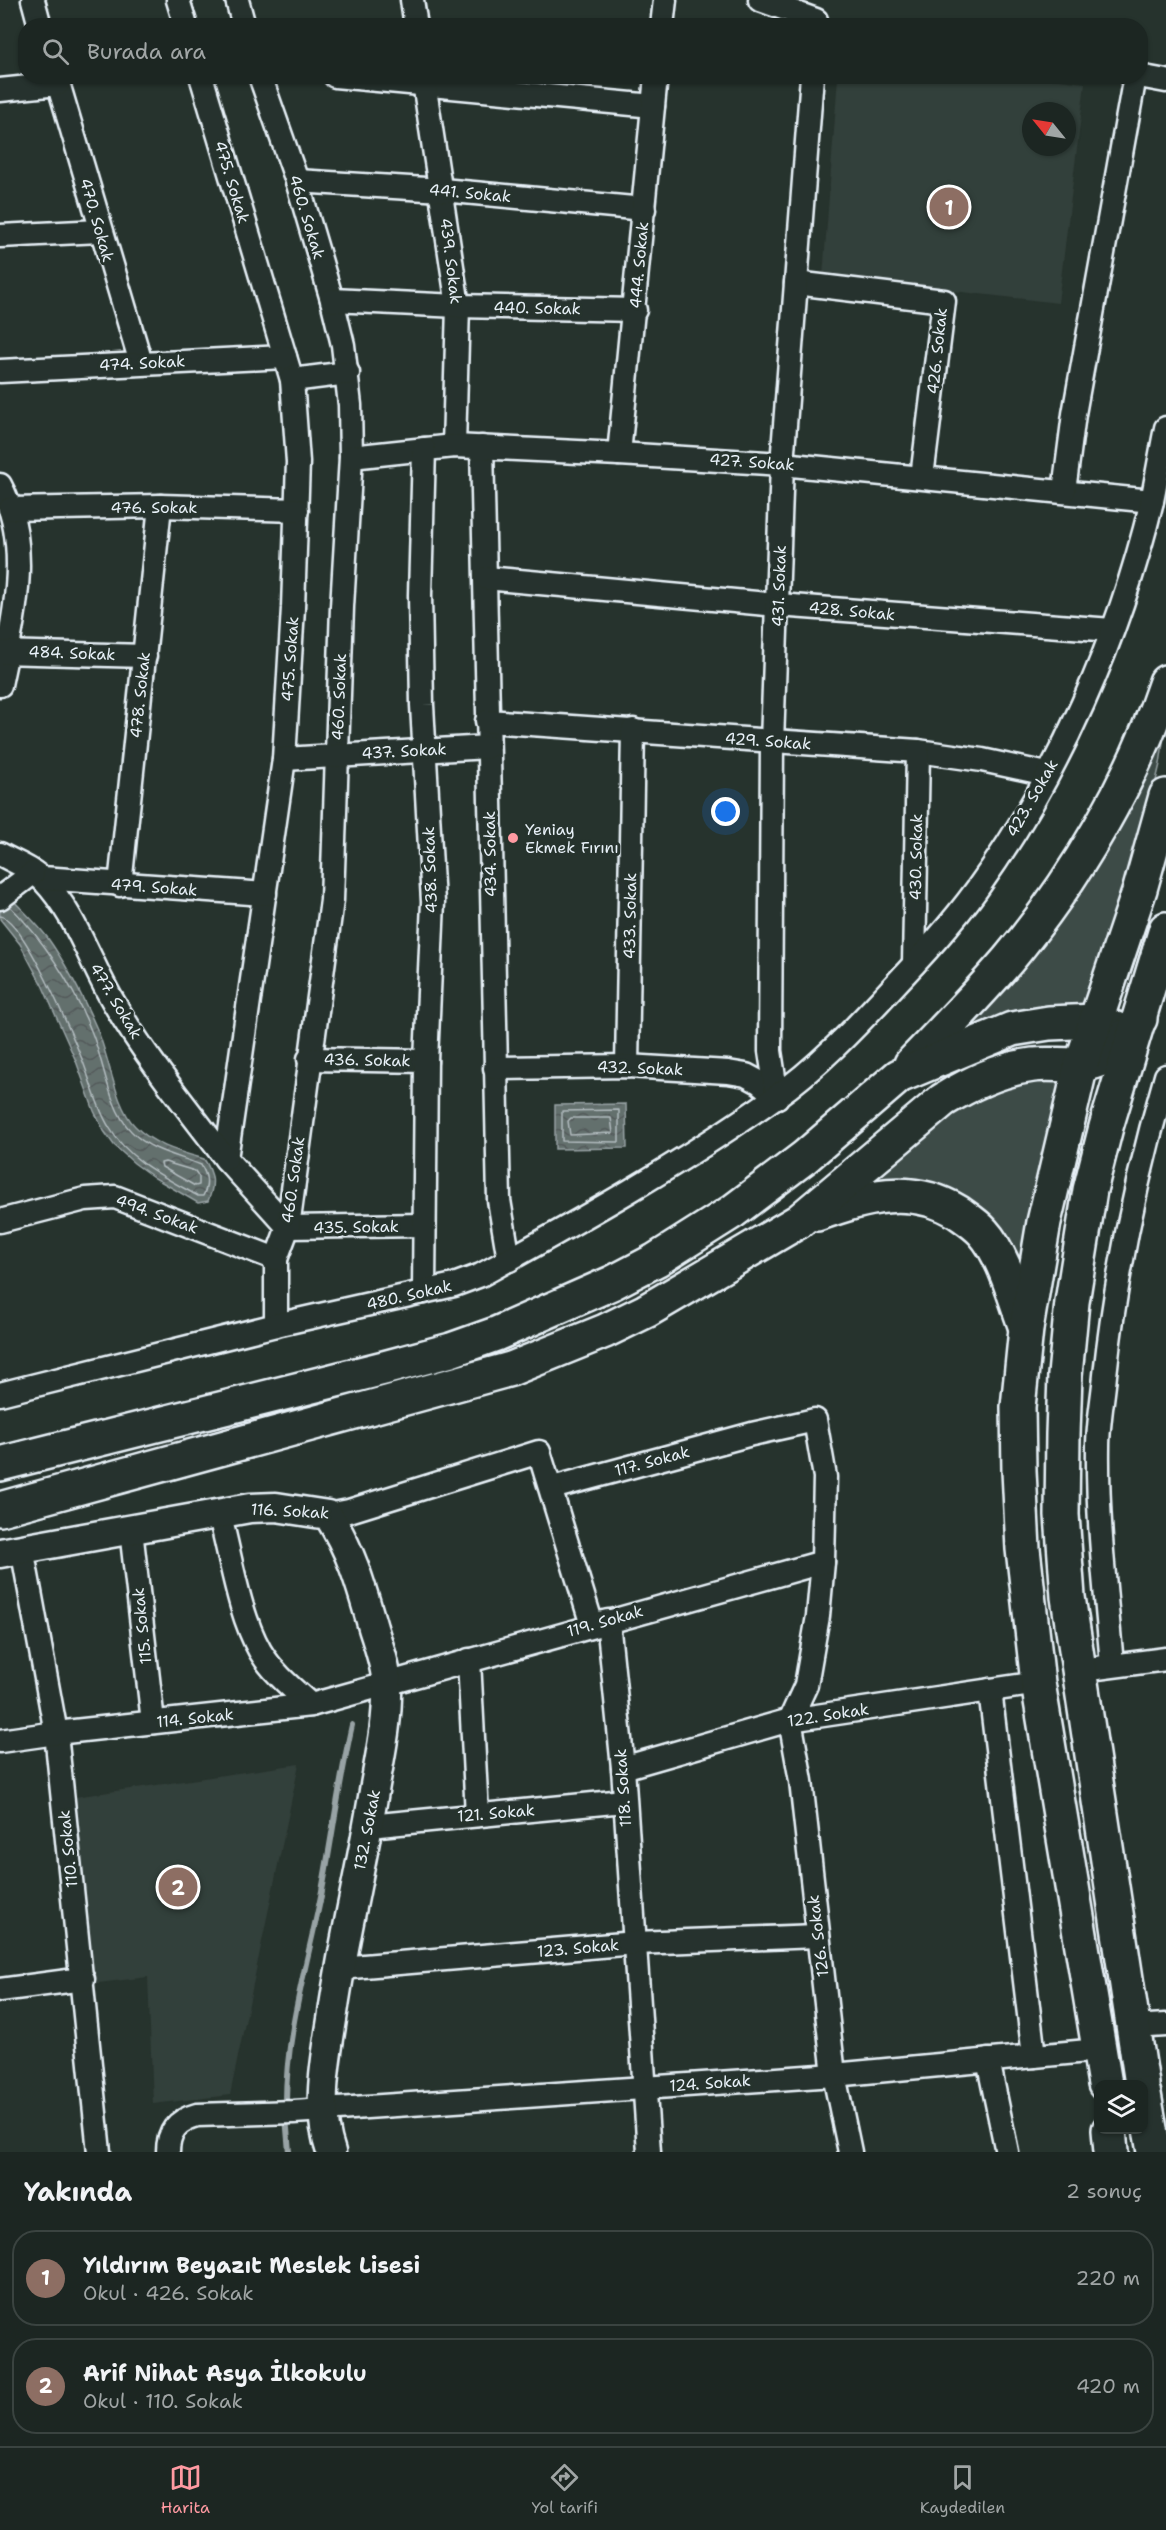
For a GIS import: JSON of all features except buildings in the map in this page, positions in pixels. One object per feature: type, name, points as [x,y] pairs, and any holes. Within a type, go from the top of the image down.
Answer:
[{"type":"highway","points":[[0,1464],[451,1350],[496,1334],[621,1279],[713,1224],[806,1157],[899,1076],[1008,960],[1047,909],[1115,801],[1166,682]]},
{"type":"highway","points":[[1104,2080],[1038,1683],[1024,1572],[1018,1407],[1026,1329],[1046,1211],[1081,1065],[1140,890],[1166,796]]},
{"type":"highway","points":[[1141,2080],[1068,1597],[1062,1515],[1065,1375],[1072,1302],[1090,1190],[1131,1029],[1166,929]]},
{"type":"highway","points":[[899,1076],[1012,1029],[1049,1023],[1096,1021],[1116,1029],[1131,1029]]},
{"type":"highway","points":[[0,1509],[511,1369],[605,1331],[646,1311],[799,1221],[943,1100],[1001,1072],[1035,1065],[1081,1065],[1110,1055],[1131,1029]]},
{"type":"highway","points":[[799,1221],[858,1199],[888,1194],[911,1196],[942,1204],[968,1219],[983,1232],[1005,1273],[1026,1329]]},
{"type":"highway","points":[[1148,2120],[1154,2152]]},
{"type":"highway","points":[[1109,2134],[1111,2152]]},
{"type":"main road","name":"116. Sokak","points":[[11,1550],[219,1513],[276,1507],[328,1515]]},
{"type":"main road","name":"132. Sokak","points":[[328,1515],[352,1558],[382,1659],[387,1684],[382,1741],[369,1826],[339,1968],[323,2080],[308,2111],[324,2132],[331,2152]]},
{"type":"street","points":[[33,0],[38,18]]},
{"type":"street","points":[[178,0],[184,18]]},
{"type":"street","points":[[237,0],[242,18]]},
{"type":"street","points":[[412,0],[415,18]]},
{"type":"street","points":[[663,18],[665,0]]},
{"type":"street","points":[[760,0],[817,15]]},
{"type":"street","points":[[1148,78],[1166,81]]},
{"type":"street","points":[[0,90],[34,84]]},
{"type":"street","name":"470. Sokak","points":[[58,84],[141,363]]},
{"type":"street","name":"475. Sokak","points":[[203,84],[292,380],[298,462],[284,759],[226,1159]]},
{"type":"street","name":"460. Sokak","points":[[263,84],[297,181],[332,300],[348,373],[351,457],[342,607],[332,900],[288,1227],[276,1259],[276,1325]]},
{"type":"street","name":"439. Sokak","points":[[425,84],[458,306],[454,446]]},
{"type":"street","points":[[459,84],[653,106]]},
{"type":"street","name":"444. Sokak","points":[[619,454],[635,310],[655,84]]},
{"type":"street","name":"431. Sokak","points":[[777,1097],[770,1051],[772,742],[782,464],[811,84]]},
{"type":"street","points":[[1064,491],[1074,414],[1134,84]]},
{"type":"street","name":"441. Sokak","points":[[297,181],[442,190],[644,209]]},
{"type":"street","points":[[0,236],[100,231]]},
{"type":"street","name":"426. Sokak","points":[[796,282],[944,301],[922,477]]},
{"type":"street","name":"440. Sokak","points":[[332,300],[458,306],[635,310]]},
{"type":"street","name":"474. Sokak","points":[[0,371],[285,357]]},
{"type":"street","points":[[292,380],[348,373]]},
{"type":"street","name":"423. Sokak","points":[[777,1097],[869,1012],[934,942],[977,889],[1047,774],[1076,718],[1112,630],[1133,569],[1152,501],[1166,428]]},
{"type":"street","name":"427. Sokak","points":[[351,457],[454,446],[619,454],[782,464],[1152,501]]},
{"type":"street","name":"434. Sokak","points":[[482,447],[499,1200],[510,1260]]},
{"type":"street","name":"438. Sokak","points":[[424,449],[420,596],[424,751],[432,902],[426,1061],[424,1292]]},
{"type":"street","points":[[0,484],[10,509],[18,558],[18,581],[4,651],[0,685]]},
{"type":"street","name":"476. Sokak","points":[[10,509],[160,506],[297,510]]},
{"type":"street","name":"478. Sokak","points":[[120,885],[160,506]]},
{"type":"street","name":"428. Sokak","points":[[486,578],[778,605],[1112,630]]},
{"type":"street","name":"484. Sokak","points":[[4,651],[145,656]]},
{"type":"street","name":"429. Sokak","points":[[487,721],[918,751],[982,760],[1047,774]]},
{"type":"street","name":"433. Sokak","points":[[627,1066],[633,730]]},
{"type":"street","name":"437. Sokak","points":[[284,759],[488,747]]},
{"type":"street","name":"430. Sokak","points":[[914,964],[918,751]]},
{"type":"street","name":"477. Sokak","points":[[0,854],[38,876],[75,926],[114,1002],[169,1084],[226,1159]]},
{"type":"street","points":[[5,895],[38,876]]},
{"type":"street","name":"479. Sokak","points":[[38,876],[120,885],[265,894]]},
{"type":"street","name":"436. Sokak","points":[[309,1059],[426,1061]]},
{"type":"street","name":"432. Sokak","points":[[495,1068],[627,1066],[746,1075],[759,1082],[777,1097]]},
{"type":"street","points":[[1112,1665],[1098,1504],[1098,1444],[1121,1256],[1147,1141],[1166,1076]]},
{"type":"street","name":"480. Sokak","points":[[0,1395],[276,1325],[454,1286],[510,1260],[669,1168],[777,1097]]},
{"type":"street","points":[[226,1159],[288,1227]]},
{"type":"street","name":"494. Sokak","points":[[0,1221],[85,1199],[115,1197],[276,1259]]},
{"type":"street","name":"435. Sokak","points":[[288,1227],[424,1225]]},
{"type":"street","name":"117. Sokak","points":[[552,1488],[752,1434],[815,1420],[825,1477],[823,1562]]},
{"type":"street","name":"116. Sokak","points":[[328,1515],[358,1509],[539,1452],[552,1488]]},
{"type":"street","points":[[552,1488],[592,1625]]},
{"type":"street","points":[[219,1513],[243,1610],[255,1640],[274,1670],[311,1705]]},
{"type":"street","name":"115. Sokak","points":[[131,1530],[153,1722]]},
{"type":"street","name":"110. Sokak","points":[[11,1550],[56,1733],[99,2152]]},
{"type":"street","points":[[790,1720],[806,1685],[818,1616],[823,1562]]},
{"type":"street","name":"119. Sokak","points":[[387,1684],[823,1562]]},
{"type":"street","name":"118. Sokak","points":[[592,1625],[608,1621],[623,1768],[649,2152]]},
{"type":"street","points":[[1078,1672],[1112,1665],[1166,1659]]},
{"type":"street","points":[[469,1660],[477,1815]]},
{"type":"street","name":"122. Sokak","points":[[623,1768],[790,1720],[1038,1683]]},
{"type":"street","name":"114. Sokak","points":[[0,1741],[311,1705],[387,1684]]},
{"type":"street","points":[[990,1690],[1034,2056]]},
{"type":"street","name":"126. Sokak","points":[[790,1720],[801,1780],[834,2075],[850,2152]]},
{"type":"street","name":"121. Sokak","points":[[369,1826],[624,1801]]},
{"type":"street","name":"123. Sokak","points":[[339,1968],[635,1943],[817,1936]]},
{"type":"street","points":[[0,1990],[82,1979]]},
{"type":"street","points":[[1133,2027],[1166,2025]]},
{"type":"street","name":"124. Sokak","points":[[168,2152],[168,2143],[174,2127],[184,2118],[218,2113],[308,2111],[834,2075],[1098,2050]]},
{"type":"street","points":[[988,2060],[1007,2152]]},
{"type":"street","points":[[837,2152],[844,2123]]},
{"type":"shaded area","points":[[837,84],[1085,84],[1058,303],[823,276]]},
{"type":"shaded area","points":[[1166,721],[1160,764],[1143,835],[1087,1008],[961,1033]]},
{"type":"shaded area","points":[[1064,1077],[1021,1279],[1010,1252],[869,1183],[943,1118],[1002,1086]]},
{"type":"shaded area","points":[[299,1764],[230,2095],[153,2104],[148,1977],[90,1984],[75,1797]]},
{"type":"water","points":[[0,887],[42,930],[68,970],[97,1029],[117,1094],[128,1117],[142,1133],[158,1143],[204,1159],[212,1180],[212,1190],[208,1201],[198,1203],[155,1178],[114,1145],[104,1131],[43,987],[20,944],[0,919]]},
{"type":"water","points":[[626,1104],[627,1148],[555,1149],[555,1105]]},
{"type":"waterway","points":[[286,2107],[293,2027],[321,1896],[352,1725]]},
{"type":"waterway","points":[[286,2117],[289,2152]]},
{"type":"place","name":"Yıldırım Beyazıt Meslek Lisesi","points":[[949,207]]},
{"type":"place","name":"Yeniay Ekmek Fırını","points":[[513,838]]},
{"type":"place","name":"Arif Nihat Asya İlkokulu","points":[[178,1887]]}]
